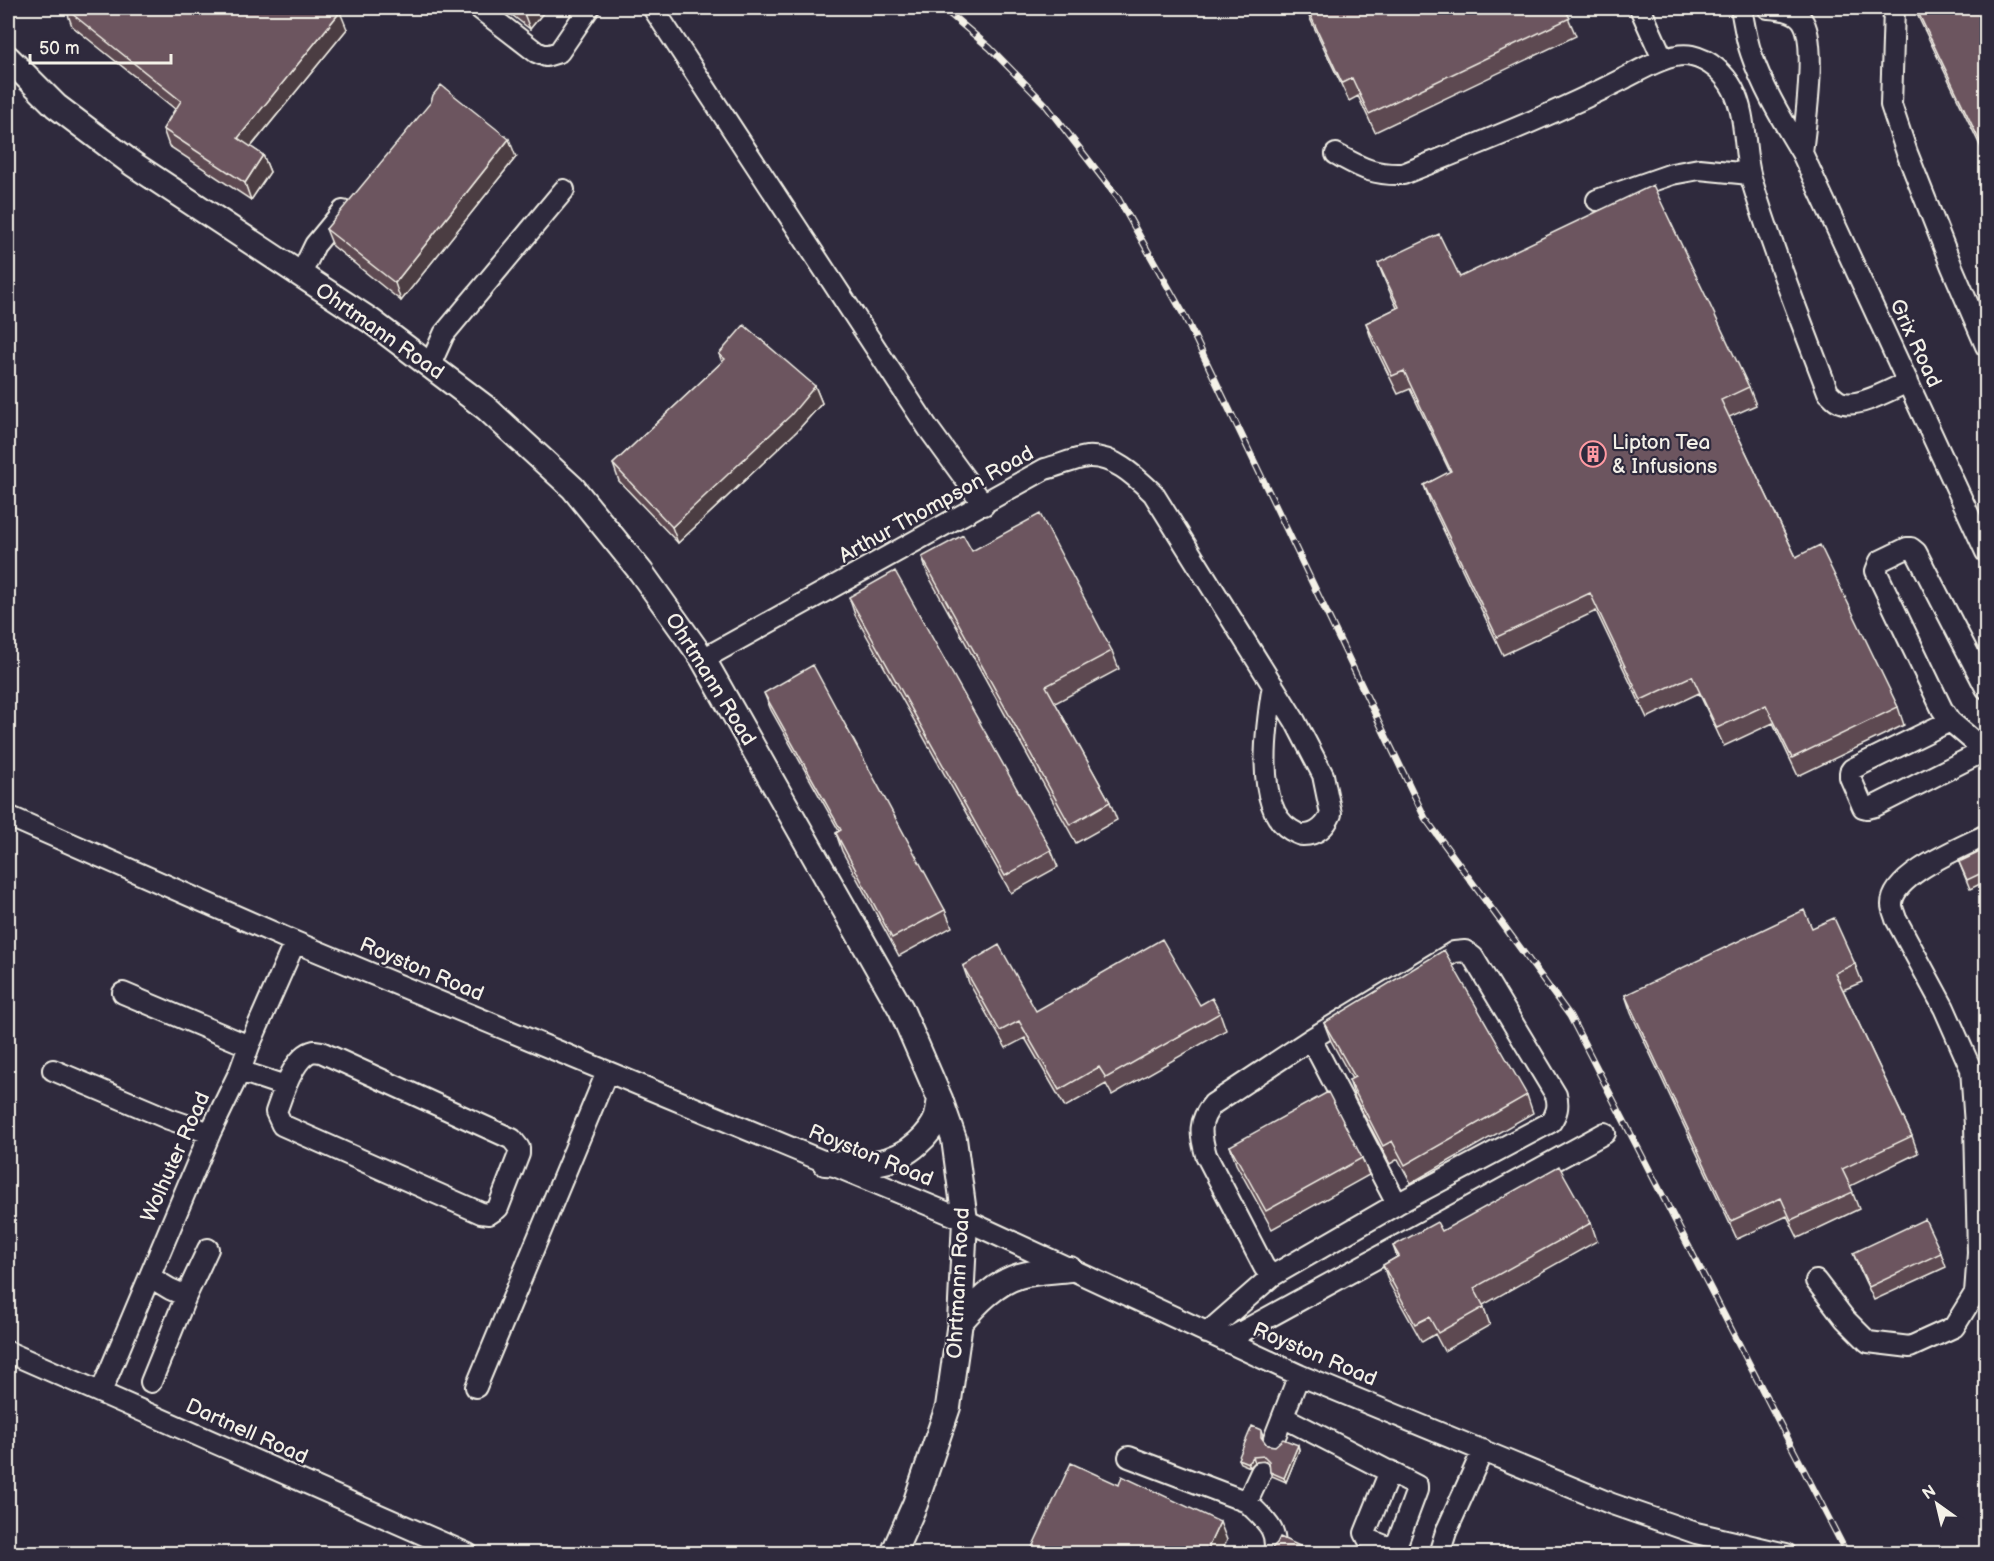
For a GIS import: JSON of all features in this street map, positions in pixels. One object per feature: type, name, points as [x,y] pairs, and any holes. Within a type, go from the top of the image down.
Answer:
[{"type":"main road","name":"Ohrtmann Road","points":[[8,58],[57,106],[134,164],[371,321],[486,408],[573,488],[641,572],[703,659],[901,1009],[940,1099],[954,1139],[965,1220],[960,1322],[948,1407],[915,1504],[892,1554]]},
{"type":"main road","points":[[825,1163],[860,1165],[883,1163],[909,1151],[929,1133],[936,1118],[940,1099]]},
{"type":"main road","points":[[960,1322],[977,1304],[1004,1283],[1018,1276],[1070,1269]]},
{"type":"street","points":[[480,8],[536,52],[546,56],[559,52],[589,8]]},
{"type":"street","points":[[653,8],[928,429],[984,505]]},
{"type":"street","points":[[1640,8],[1663,59]]},
{"type":"street","name":"Grix Road","points":[[1742,8],[1747,39],[1771,100],[1802,153],[1986,552]]},
{"type":"street","points":[[1768,8],[1791,9],[1803,20],[1807,29],[1809,83],[1802,153]]},
{"type":"street","points":[[1894,8],[1891,105],[1907,153],[1986,346]]},
{"type":"street","points":[[1336,153],[1367,170],[1385,175],[1403,174],[1553,113],[1663,59],[1690,55],[1707,61],[1724,75],[1734,91],[1740,109],[1750,174],[1770,239],[1828,392],[1835,400],[1843,403],[1857,403],[1908,382]]},
{"type":"street","points":[[1597,200],[1690,170],[1715,169],[1750,174]]},
{"type":"street","points":[[430,365],[444,334],[564,190]]},
{"type":"street","points":[[300,276],[315,245],[352,201]]},
{"type":"street","name":"Arthur Thompson Road","points":[[703,659],[984,505],[1045,469],[1088,457],[1106,460],[1129,471],[1153,493],[1273,685],[1295,722],[1323,775],[1331,814],[1322,828],[1310,834],[1300,835],[1282,824],[1266,789],[1266,741],[1273,685]]},
{"type":"street","points":[[1950,721],[1852,769],[1850,777],[1863,807],[1875,806],[1986,744],[1950,721],[1942,709],[1876,571],[1880,561],[1907,548],[1916,552],[1986,688]]},
{"type":"street","name":"Royston Road","points":[[8,816],[295,942],[965,1220],[1299,1376],[1612,1504],[1696,1533],[1786,1554]]},
{"type":"street","points":[[1816,1281],[1845,1319],[1868,1342],[1910,1347],[1953,1327],[1975,1293],[1978,1253],[1975,1125],[1971,1069],[1944,1008],[1896,919],[1892,904],[1898,888],[1916,871],[1986,835]]},
{"type":"street","name":"Wolhuter Road","points":[[101,1392],[210,1133],[240,1071],[295,942]]},
{"type":"street","points":[[1207,1333],[1272,1276],[1397,1204],[1551,1122],[1557,1113],[1556,1095],[1473,957],[1465,951],[1454,952],[1311,1039],[1213,1104],[1202,1121],[1202,1138],[1206,1155],[1264,1267],[1272,1276]]},
{"type":"street","points":[[123,993],[249,1046]]},
{"type":"street","points":[[1311,1039],[1397,1204]]},
{"type":"street","points":[[309,1052],[321,1052],[512,1139],[519,1148],[519,1154],[498,1208],[489,1214],[481,1213],[287,1129],[278,1120],[276,1112],[285,1086],[301,1058],[309,1052]]},
{"type":"street","points":[[53,1070],[169,1119],[210,1133]]},
{"type":"street","points":[[240,1071],[285,1086]]},
{"type":"street","points":[[476,1387],[607,1072]]},
{"type":"street","points":[[1225,1341],[1605,1133]]},
{"type":"street","points":[[151,1382],[208,1249]]},
{"type":"street","points":[[150,1276],[186,1296]]},
{"type":"street","name":"Dartnell Road","points":[[8,1352],[468,1554]]},
{"type":"street","points":[[1274,1439],[1299,1376]]},
{"type":"street","points":[[1283,1417],[1389,1471]]},
{"type":"street","points":[[1439,1554],[1446,1532],[1483,1450]]},
{"type":"street","points":[[1129,1457],[1247,1502],[1274,1531],[1276,1541],[1274,1554]]},
{"type":"street","points":[[1247,1502],[1261,1472]]},
{"type":"building","points":[[67,8],[335,8],[340,12],[238,138],[263,155],[245,183],[163,129],[181,101]]},
{"type":"building","points":[[1307,8],[1564,8],[1570,18],[1369,114],[1352,78],[1342,83]]},
{"type":"building","points":[[1916,8],[1986,8],[1986,154]]},
{"type":"building","points":[[441,85],[509,139],[395,283],[326,229],[431,102],[433,95]]},
{"type":"building","name":"Lipton Tea & Infusions","points":[[1653,185],[1749,387],[1721,400],[1796,557],[1820,545],[1898,707],[1792,758],[1766,705],[1717,728],[1692,676],[1641,700],[1590,593],[1497,637],[1424,485],[1451,471],[1404,371],[1392,376],[1366,323],[1399,307],[1378,263],[1439,234],[1460,277]]},
{"type":"building","points":[[744,325],[815,386],[791,415],[672,527],[613,464],[725,359],[719,354]]},
{"type":"building","points":[[1040,514],[1112,651],[1046,686],[1110,802],[1070,825],[922,557],[963,535],[972,551]]},
{"type":"building","points":[[895,571],[1051,850],[1005,876],[849,597]]},
{"type":"building","points":[[813,665],[945,910],[892,938],[836,833],[841,830],[764,693]]},
{"type":"building","points":[[1986,849],[1986,871],[1967,880],[1959,862]]},
{"type":"building","points":[[1804,910],[1812,928],[1834,918],[1855,964],[1835,973],[1912,1136],[1842,1169],[1853,1192],[1791,1220],[1781,1198],[1731,1221],[1625,995]]},
{"type":"building","points":[[1162,939],[1200,1005],[1212,998],[1220,1013],[1106,1078],[1099,1067],[1059,1090],[1019,1021],[1000,1031],[963,966],[999,945],[1036,1011]]},
{"type":"building","points":[[1444,950],[1527,1095],[1405,1165],[1392,1141],[1383,1146],[1349,1080],[1355,1077],[1324,1023]]},
{"type":"building","points":[[1328,1092],[1362,1158],[1266,1211],[1230,1146]]},
{"type":"building","points":[[1559,1166],[1591,1223],[1474,1288],[1484,1307],[1438,1333],[1429,1317],[1415,1324],[1383,1265],[1399,1256],[1393,1246],[1437,1222],[1442,1231]]},
{"type":"building","points":[[1925,1219],[1941,1253],[1869,1287],[1853,1253]]},
{"type":"building","points":[[1252,1426],[1261,1430],[1261,1437],[1267,1445],[1275,1446],[1283,1439],[1298,1445],[1284,1478],[1270,1472],[1269,1461],[1264,1456],[1253,1457],[1248,1463],[1238,1459]]},
{"type":"building","points":[[1071,1463],[1119,1485],[1122,1476],[1220,1522],[1205,1554],[1029,1554]]},
{"type":"building","points":[[1280,1537],[1317,1554],[1270,1554]]},
{"type":"railway","points":[[943,8],[990,48],[1045,104],[1118,198],[1184,315],[1425,818],[1570,1016],[1847,1554]]},
{"type":"place","name":"Lipton Tea & Infusions","points":[[1593,454]]}]
